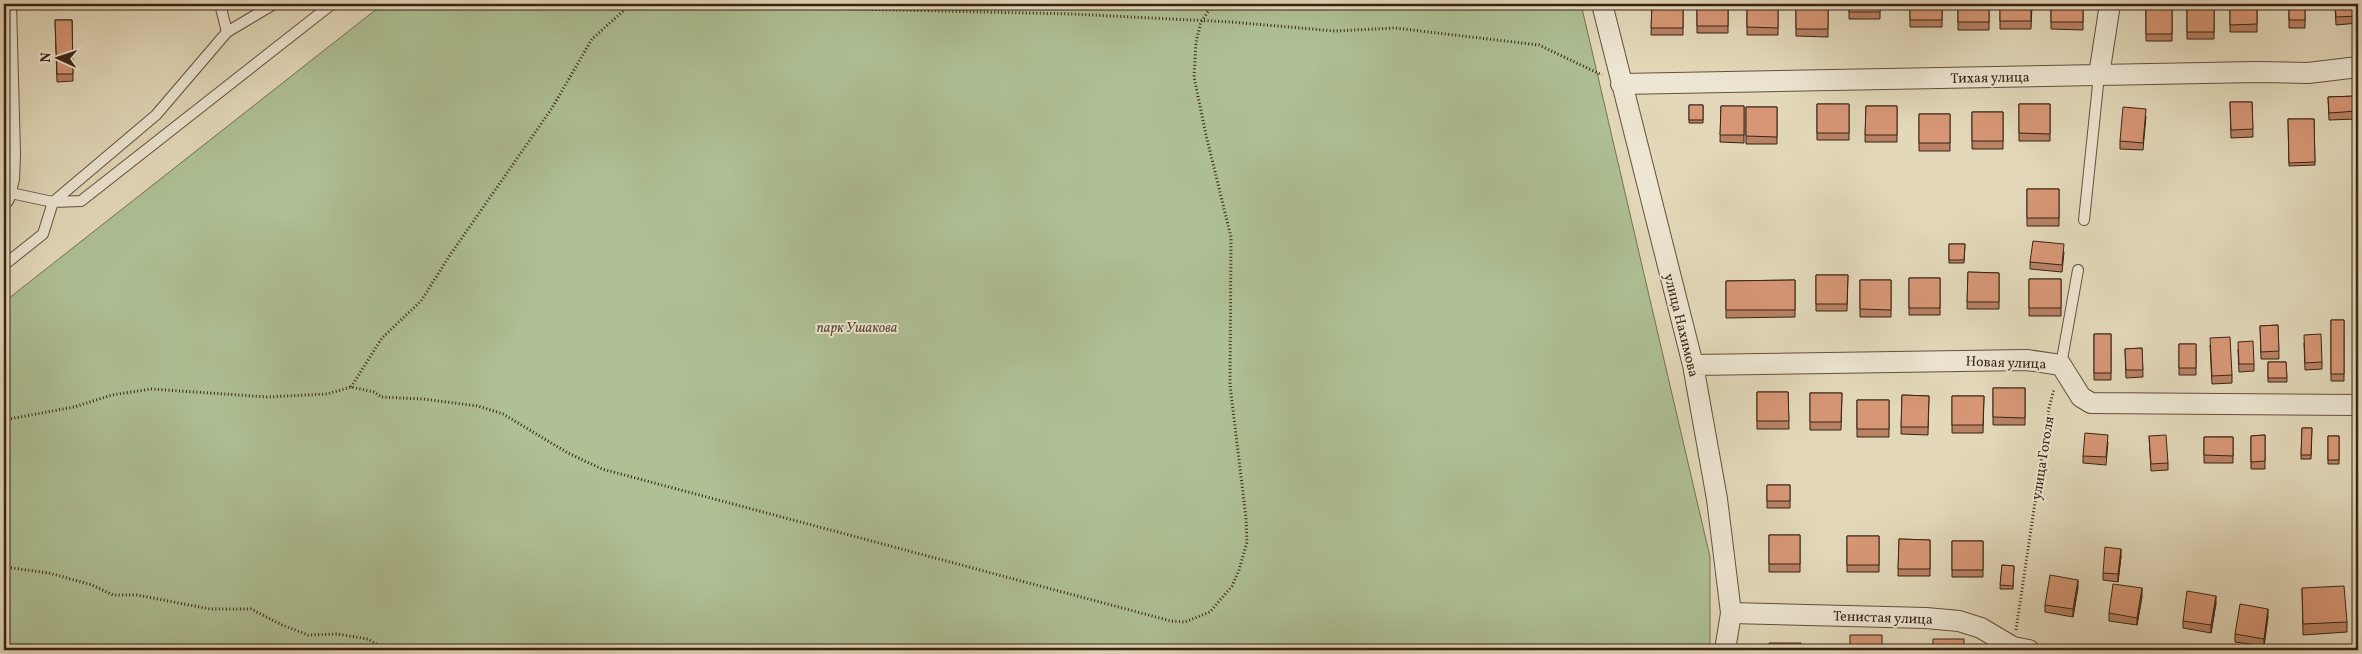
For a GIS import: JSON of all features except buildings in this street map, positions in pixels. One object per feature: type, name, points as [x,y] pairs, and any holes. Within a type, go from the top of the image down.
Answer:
[{"type":"street","points":[[5,195],[9,178],[10,154],[6,4]]},
{"type":"street","name":"улица Нахимова","points":[[1602,4],[1694,364],[1717,499],[1732,613],[1725,650]]},
{"type":"street","points":[[2099,76],[2110,4]]},
{"type":"street","name":"Тихая улица","points":[[1621,84],[2257,72],[2308,73],[2358,67]]},
{"type":"street","name":"Новая улица","points":[[1694,364],[2027,360],[2061,364],[2081,397],[2091,403],[2358,405]]},
{"type":"street","name":"Тенистая улица","points":[[1732,613],[1926,618],[1959,621],[1981,628],[2021,648]]},
{"type":"lane","points":[[220,4],[227,32]]},
{"type":"lane","points":[[4,265],[43,234],[54,202],[156,115],[227,32],[274,4]]},
{"type":"lane","points":[[5,195],[54,202],[81,201],[332,4]]},
{"type":"lane","points":[[2084,220],[2099,76]]},
{"type":"lane","points":[[2061,364],[2078,270]]},
{"type":"path","points":[[351,387],[382,338],[421,301],[450,255],[552,108],[592,38],[631,4]]},
{"type":"path","points":[[774,4],[855,9],[1072,14],[1201,22],[1231,22],[1335,31],[1395,28],[1539,45],[1621,84]]},
{"type":"path","points":[[4,420],[74,407],[112,395],[151,389],[267,397],[327,394],[351,387],[374,392],[381,397],[422,399],[478,406],[503,414],[568,453],[602,469],[1171,621],[1185,622],[1210,612],[1232,586],[1240,570],[1246,542],[1246,518],[1230,385],[1231,237],[1194,77],[1196,42],[1201,22],[1213,4]]},
{"type":"path","name":"улица Гоголя","points":[[2021,648],[2049,408],[2061,364]]},
{"type":"path","points":[[4,566],[49,573],[92,585],[113,595],[137,595],[210,609],[251,609],[282,625],[308,635],[337,634],[368,639],[380,647],[404,650]]},
{"type":"green space","name":"парк Ушакова","points":[[383,4],[1581,4],[1710,557],[1710,650],[4,650],[4,302]]}]
